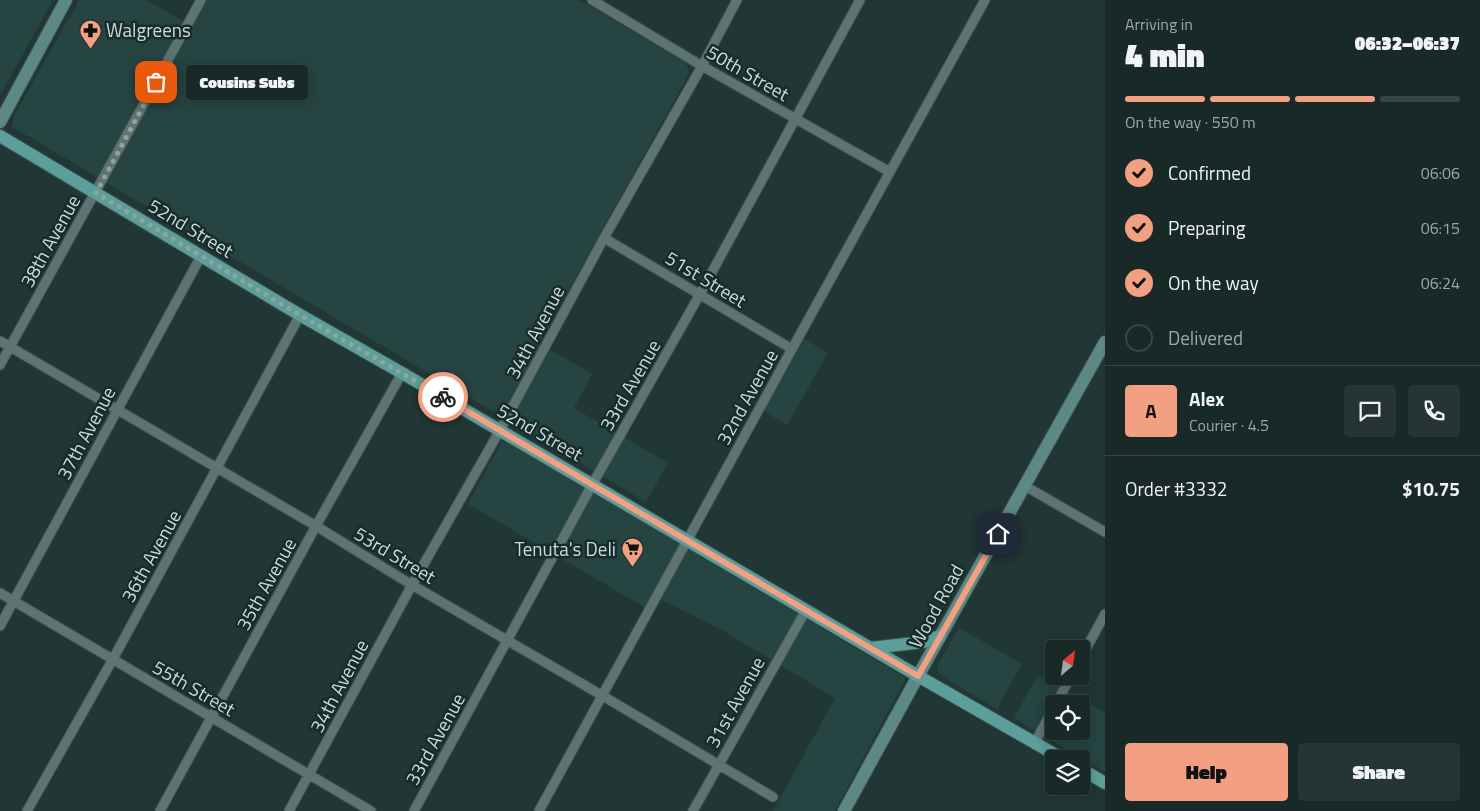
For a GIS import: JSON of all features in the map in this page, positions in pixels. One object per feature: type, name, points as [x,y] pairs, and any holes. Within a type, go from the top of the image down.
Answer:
[{"type":"main road","name":"52nd Street","points":[[0,136],[300,315],[1048,750]]},
{"type":"main road","points":[[871,648],[922,642],[940,636]]},
{"type":"main road","points":[[1090,774],[1105,783]]},
{"type":"street","points":[[0,122],[66,0]]},
{"type":"street","name":"38th Avenue","points":[[0,366],[201,0]]},
{"type":"street","name":"50th Street","points":[[592,0],[603,3],[702,66],[890,172]]},
{"type":"street","name":"34th Avenue","points":[[289,811],[412,585],[500,430],[604,238],[702,66],[737,0]]},
{"type":"street","name":"33rd Avenue","points":[[414,811],[592,484],[700,294],[860,0]]},
{"type":"street","name":"32nd Avenue","points":[[539,811],[985,0]]},
{"type":"street","name":"51st Street","points":[[604,238],[792,349]]},
{"type":"street","name":"37th Avenue","points":[[0,626],[201,256]]},
{"type":"street","name":"36th Avenue","points":[[28,811],[300,315]]},
{"type":"street","name":"53rd Street","points":[[0,341],[772,797]]},
{"type":"street","name":"Wood Road","points":[[844,811],[1105,342]]},
{"type":"street","name":"35th Avenue","points":[[160,811],[402,373]]},
{"type":"street","points":[[1025,486],[1105,532]]},
{"type":"street","name":"55th Street","points":[[0,593],[371,811]]},
{"type":"street","name":"31st Avenue","points":[[693,811],[806,610]]},
{"type":"street","points":[[1090,642],[1105,614]]},
{"type":"street","points":[[1034,742],[1045,723]]},
{"type":"shaded area","points":[[0,0],[53,0],[0,96]]},
{"type":"shaded area","points":[[79,0],[147,0],[192,26],[207,0],[579,0],[684,62],[688,67],[685,81],[539,343],[592,374],[574,408],[668,463],[646,502],[12,127],[14,116]]},
{"type":"shaded area","points":[[804,339],[828,353],[787,425],[763,411]]},
{"type":"shaded area","points":[[502,441],[522,450],[906,678],[835,811],[773,811],[835,698],[718,628],[658,598],[651,611],[468,504]]},
{"type":"shaded area","points":[[959,628],[1022,664],[997,709],[942,676],[938,671],[937,665]]},
{"type":"shaded area","points":[[1038,674],[1045,678],[1045,685],[1057,685],[1075,695],[1045,695],[1045,736],[1014,718]]},
{"type":"shaded area","points":[[1090,703],[1105,712],[1105,772],[1090,763],[1090,750],[1068,750],[1051,740],[1090,740]]},
{"type":"way so far","points":[[156,82],[96,193],[300,315],[443,397]]},
{"type":"place","name":"Walgreens","points":[[90,49]]},
{"type":"place","name":"Cousins Subs","points":[[156,82]]},
{"type":"place","name":"Tenuta's Deli","points":[[632,568]]},
{"type":"route","points":[[443,397],[918,676],[998,534]]}]
